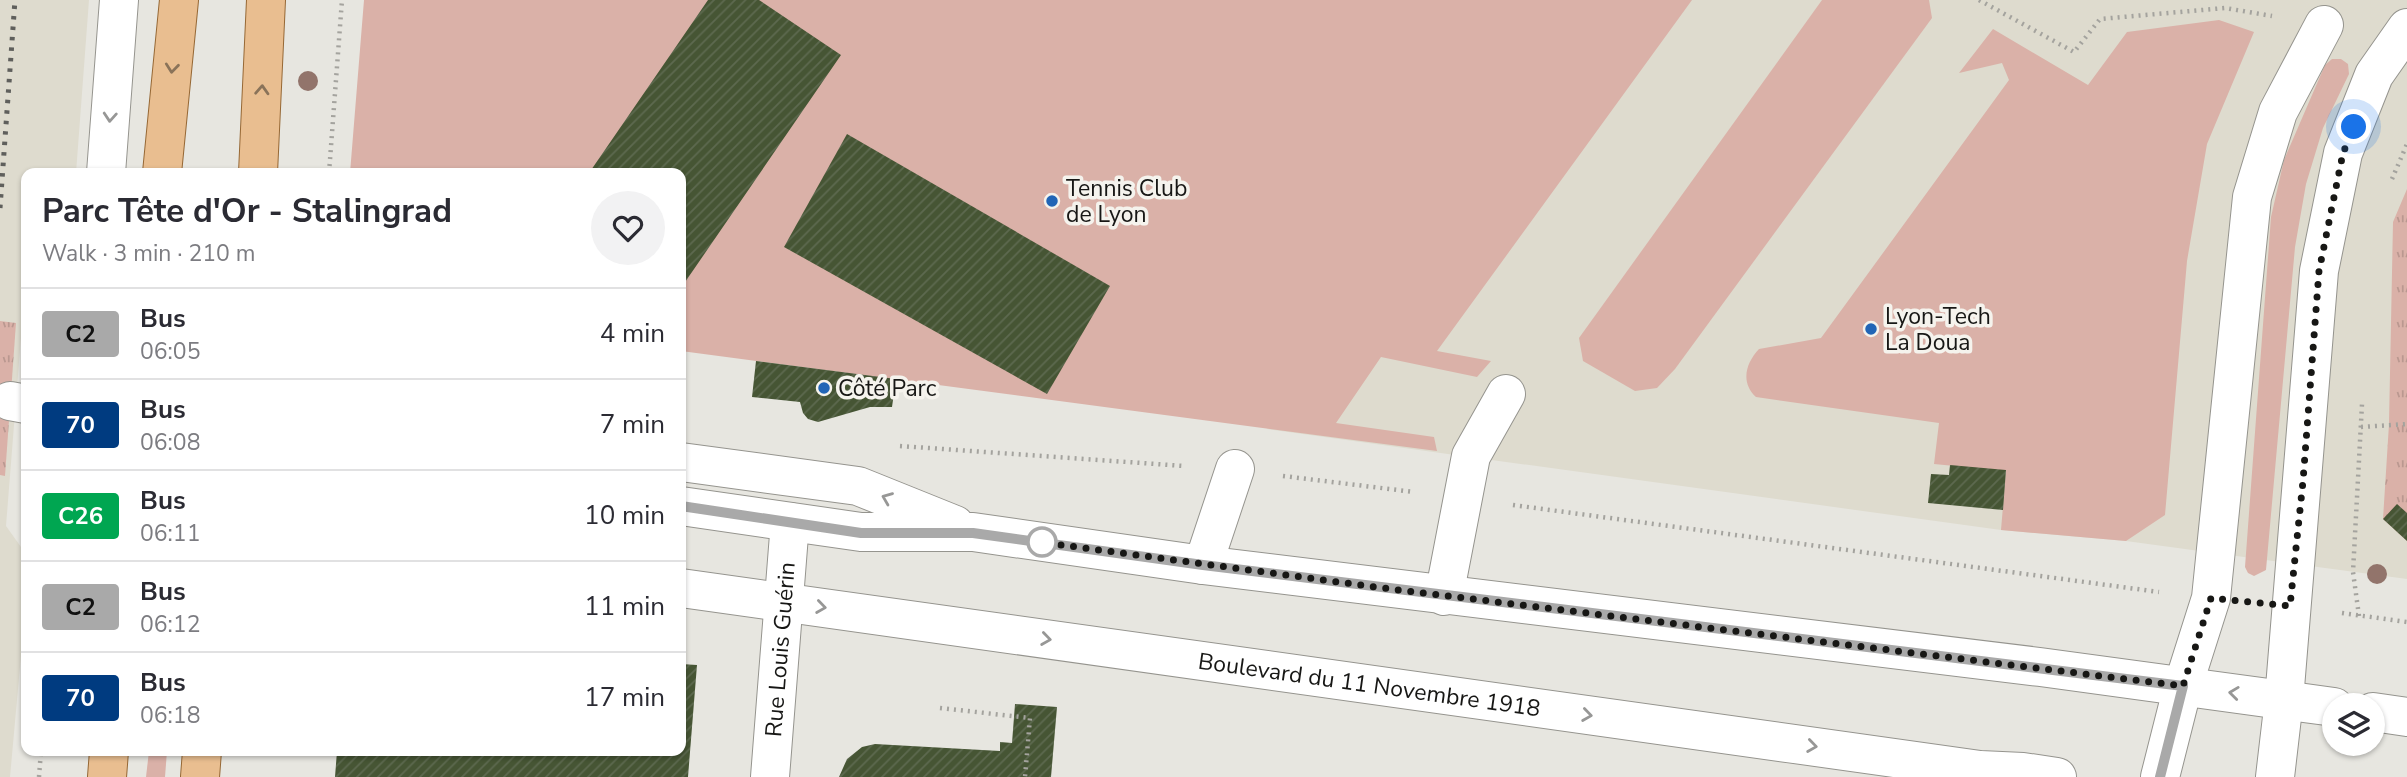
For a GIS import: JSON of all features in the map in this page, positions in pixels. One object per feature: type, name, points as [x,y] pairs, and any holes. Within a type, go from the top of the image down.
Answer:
[{"type":"main road","points":[[162,168],[179,0]]},
{"type":"main road","points":[[258,168],[266,0]]},
{"type":"main road","points":[[107,777],[109,756]]},
{"type":"main road","points":[[200,777],[202,756]]},
{"type":"street","points":[[106,168],[119,0]]},
{"type":"street","points":[[2160,777],[2183,686],[2211,598],[2252,197],[2278,112],[2324,25]]},
{"type":"street","points":[[2274,777],[2284,700],[2319,271],[2343,153],[2374,75],[2407,28]]},
{"type":"street","points":[[1444,596],[1471,456],[1506,394]]},
{"type":"street","points":[[686,463],[858,486],[973,533]]},
{"type":"street","points":[[1203,565],[1235,469]]},
{"type":"street","points":[[686,507],[861,533],[973,533],[1444,596],[2322,705]]},
{"type":"street","name":"Rue Louis Guérin","points":[[770,777],[790,522]]},
{"type":"street","name":"Boulevard du 11 Novembre 1918","points":[[686,588],[1980,770],[2032,772],[2057,777]]},
{"type":"street","points":[[2385,714],[2407,717]]},
{"type":"path","points":[[329,168],[342,0]]},
{"type":"path","points":[[1979,0],[2074,52],[2100,19],[2225,8],[2324,25]]},
{"type":"path","points":[[2391,180],[2407,144]]},
{"type":"path","points":[[2359,616],[2353,572],[2362,401]]},
{"type":"path","points":[[2361,427],[2407,424]]},
{"type":"path","points":[[887,446],[1235,469],[2211,598]]},
{"type":"path","points":[[2290,606],[2407,622]]},
{"type":"path","points":[[940,708],[1030,718],[1025,777]]},
{"type":"path","points":[[39,777],[41,756]]},
{"type":"shaded area","points":[[0,0],[89,0],[76,168],[21,168],[21,337],[6,526],[21,547],[21,656],[10,777],[0,777]]},
{"type":"shaded area","name":"Lyon-Tech La Doua","points":[[1576,0],[2407,0],[2407,579],[2126,541],[2001,530],[1267,429]]},
{"type":"green space","name":"Tennis Club de Lyon","points":[[364,0],[1692,0],[1437,351],[1491,361],[1477,377],[1381,357],[1336,423],[1434,437],[1437,451],[686,352],[686,168],[350,168]]},
{"type":"green space","points":[[1822,0],[1929,0],[1932,18],[1675,369],[1657,388],[1635,391],[1583,361],[1579,338]]},
{"type":"green space","points":[[2219,20],[2254,32],[2207,144],[2187,261],[2165,515],[2126,541],[2001,530],[2006,471],[1934,464],[1939,423],[1756,397],[1751,391],[1746,379],[1748,366],[1759,349],[1821,338],[2009,80],[2002,63],[1959,73],[1993,29],[2088,85],[2127,32]]},
{"type":"green space","points":[[2332,59],[2341,59],[2348,64],[2349,74],[2323,128],[2306,184],[2295,247],[2266,570],[2254,576],[2248,573],[2245,567],[2271,217],[2284,160],[2325,65]]},
{"type":"green space","points":[[2407,189],[2407,541],[2383,519],[2389,424],[2393,222]]},
{"type":"green space","points":[[0,321],[16,323],[5,476],[0,475]]},
{"type":"green space","points":[[148,756],[167,756],[165,777],[146,777]]},
{"type":"building","points":[[708,0],[759,0],[841,55],[686,281],[686,168],[592,168]]},
{"type":"building","points":[[847,134],[1110,286],[1047,394],[784,247]]},
{"type":"building","name":"Côté Parc","points":[[756,361],[896,379],[892,407],[870,407],[818,422],[808,419],[800,402],[752,397]]},
{"type":"building","points":[[1950,465],[2006,470],[2003,510],[1928,503],[1931,474],[1949,475]]},
{"type":"building","points":[[2397,504],[2407,513],[2407,541],[2383,519]]},
{"type":"building","points":[[686,664],[697,665],[688,777],[335,777],[337,756],[686,756]]},
{"type":"building","points":[[1015,704],[1057,707],[1051,777],[839,777],[847,759],[862,747],[875,744],[1000,751],[1000,742],[1012,743]]},
{"type":"railway","points":[[0,208],[15,0]]},
{"type":"bus line","name":"C2","points":[[686,507],[861,533],[973,533],[1203,565],[2183,686],[2160,777]]},
{"type":"place","name":"Tennis Club de Lyon","points":[[1052,201]]},
{"type":"place","name":"Lyon-Tech La Doua","points":[[1871,329]]},
{"type":"place","name":"Côté Parc","points":[[824,388]]},
{"type":"route","points":[[1042,542],[1039,542],[1391,589],[2183,686],[2211,598],[2290,606],[2303,481],[2319,271],[2343,153],[2354,127]]}]
